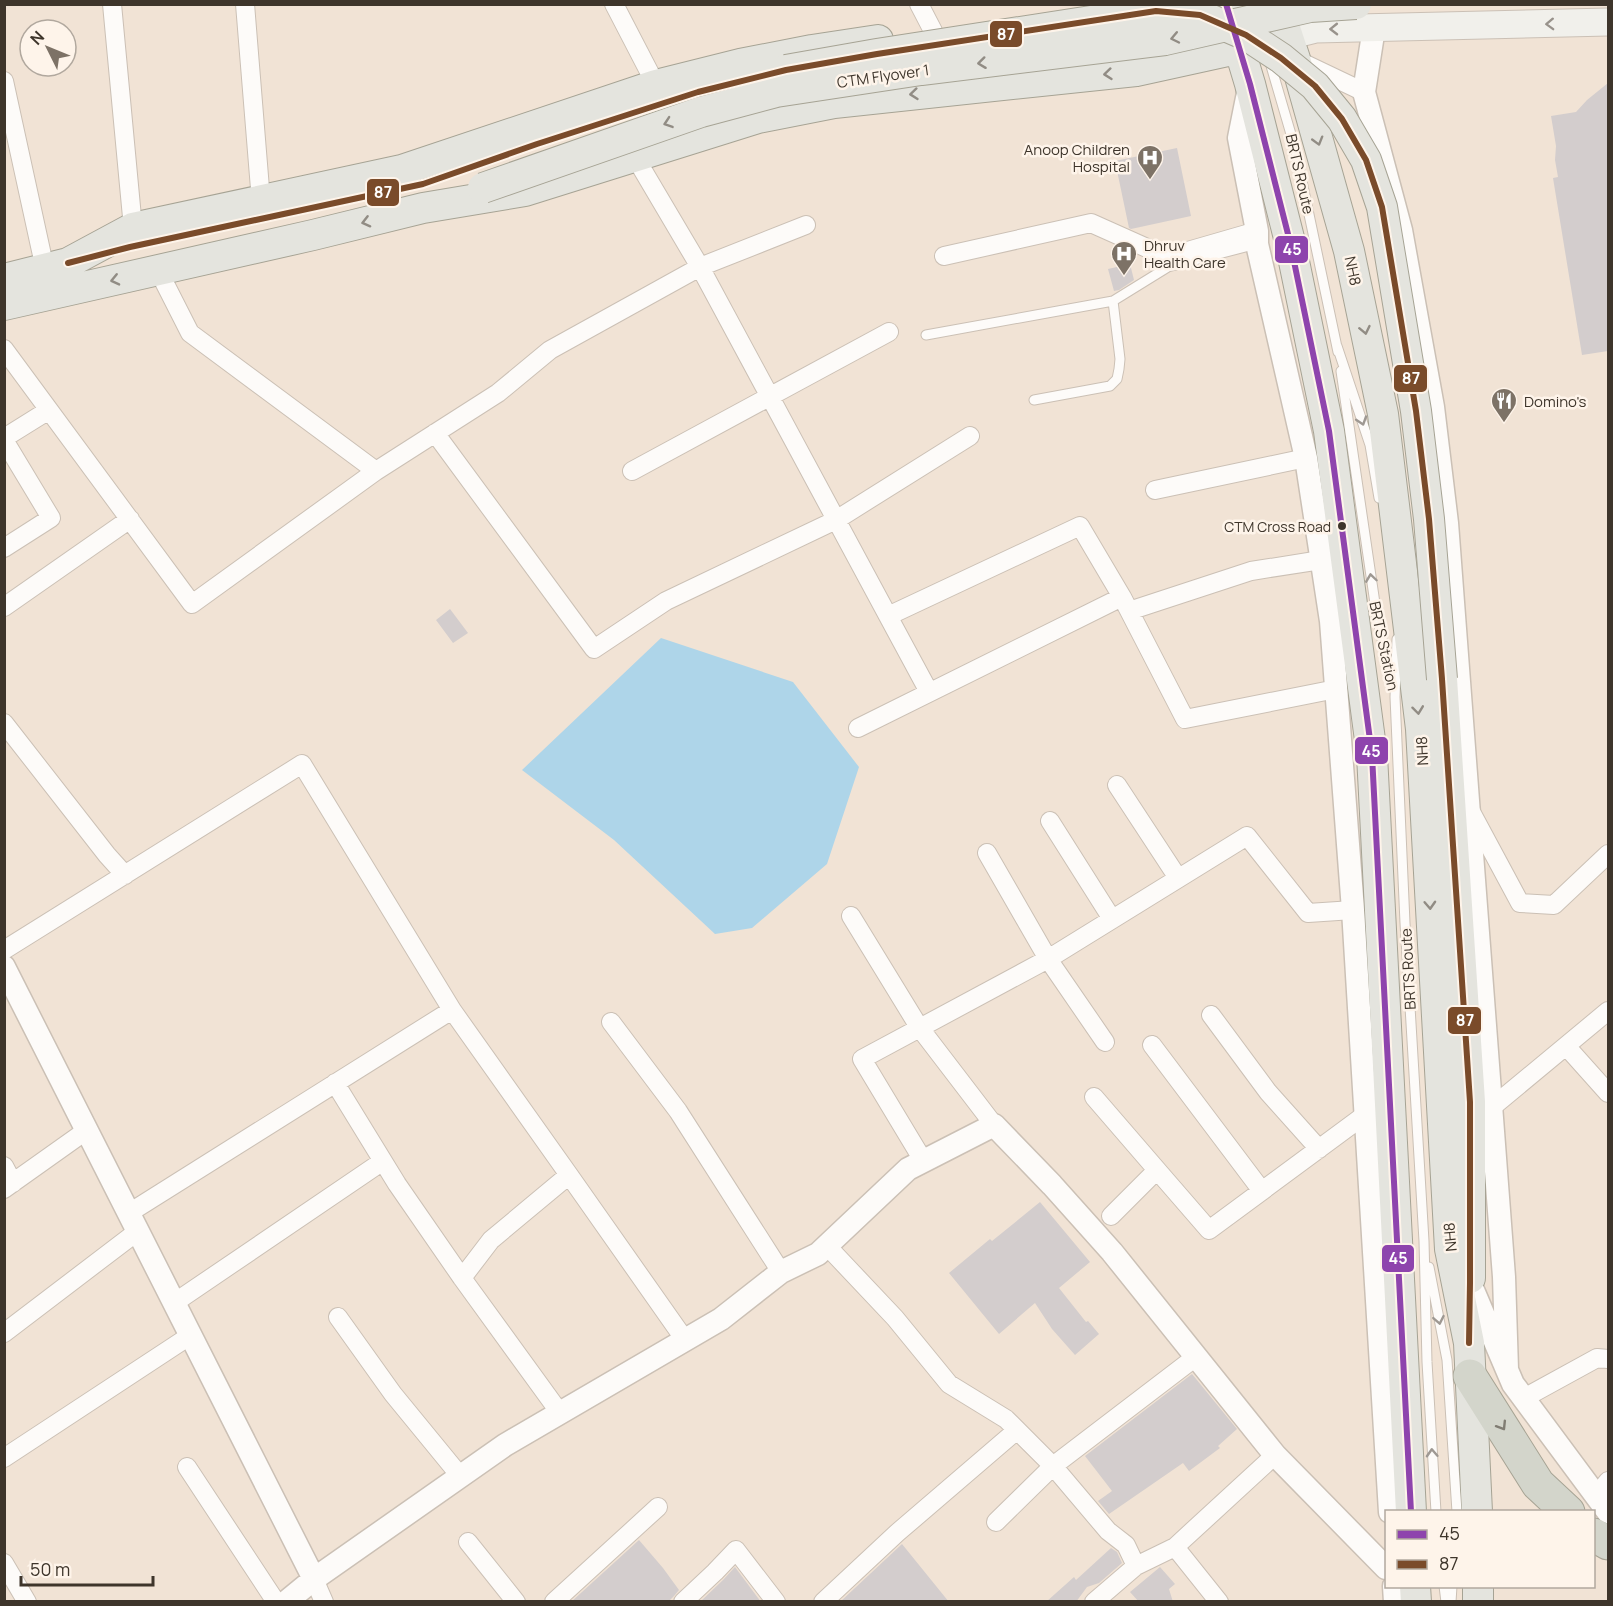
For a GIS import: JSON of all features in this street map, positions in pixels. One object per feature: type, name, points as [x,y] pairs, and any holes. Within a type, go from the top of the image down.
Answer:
[{"type":"highway","points":[[1470,1376],[1538,1484],[1566,1510]]},
{"type":"main road","points":[[4,279],[57,266],[132,237],[261,201],[402,170],[656,85],[740,64],[812,50],[1115,4]]},
{"type":"main road","name":"NH8","points":[[1226,4],[1272,47]]},
{"type":"main road","name":"CTM Flyover 1","points":[[423,208],[701,112],[776,92],[921,70],[1165,40],[1310,7],[1356,4]]},
{"type":"main road","name":"NH8","points":[[1266,9],[1272,47],[1349,251],[1383,414],[1421,729],[1450,1249],[1469,1343],[1477,1510]]},
{"type":"main road","points":[[132,237],[423,184],[698,92],[786,70],[1156,11],[1200,15],[1246,35],[1281,58],[1315,86],[1342,119],[1366,160],[1382,207],[1416,411],[1429,519],[1442,679],[1469,1078],[1469,1343]]},
{"type":"main road","points":[[4,305],[423,208],[525,191],[758,118],[834,103],[1136,71],[1272,47],[1316,29],[1608,22]]},
{"type":"main road","name":"NH8","points":[[1272,47],[1250,84],[1290,243],[1329,431],[1372,763],[1411,1510]]},
{"type":"street","points":[[112,4],[132,237]]},
{"type":"street","points":[[245,4],[261,201]]},
{"type":"street","points":[[614,4],[656,85]]},
{"type":"street","points":[[920,4],[933,31]]},
{"type":"street","points":[[1374,28],[1364,92],[1401,230],[1433,407],[1447,523],[1504,1277],[1507,1369]]},
{"type":"street","points":[[1272,47],[1364,92]]},
{"type":"street","points":[[4,81],[57,266]]},
{"type":"street","points":[[1250,84],[1239,138],[1257,237],[1306,458],[1331,621],[1353,910],[1390,1510]]},
{"type":"street","points":[[635,157],[700,267],[929,692]]},
{"type":"street","points":[[944,256],[1091,223],[1167,257],[1257,237]]},
{"type":"street","points":[[4,349],[192,604],[376,471],[498,393],[550,350],[700,267],[806,225]]},
{"type":"street","points":[[158,270],[190,333],[376,471]]},
{"type":"street","points":[[632,471],[889,332]]},
{"type":"street","points":[[4,548],[51,518],[4,439],[49,410]]},
{"type":"street","points":[[435,433],[594,649],[666,601],[836,520],[970,436]]},
{"type":"street","points":[[1155,490],[1306,458]]},
{"type":"street","points":[[4,607],[130,519]]},
{"type":"street","points":[[888,616],[1080,526],[1125,604],[1185,719],[1336,689]]},
{"type":"street","points":[[858,728],[929,692],[1125,604],[1251,571],[1321,560]]},
{"type":"street","points":[[4,723],[107,855],[125,874]]},
{"type":"street","points":[[1342,765],[1372,763]]},
{"type":"street","points":[[4,950],[302,764],[452,1010],[685,1341]]},
{"type":"street","points":[[1117,785],[1178,878]]},
{"type":"street","points":[[1468,806],[1520,903],[1554,905],[1608,854]]},
{"type":"street","points":[[1050,821],[1112,919]]},
{"type":"street","points":[[924,1162],[862,1059],[1048,959],[1247,836],[1308,913],[1353,910]]},
{"type":"street","points":[[987,853],[1048,959],[1105,1042]]},
{"type":"street","points":[[851,916],[919,1027],[994,1125],[1112,1252],[1275,1455],[1385,1567]]},
{"type":"street","points":[[4,967],[324,1602]]},
{"type":"street","points":[[4,1333],[133,1222],[335,1083],[452,1010]]},
{"type":"street","points":[[1491,1108],[1608,1011]]},
{"type":"street","points":[[1211,1016],[1268,1092],[1319,1149]]},
{"type":"street","points":[[611,1022],[678,1111],[781,1272]]},
{"type":"street","points":[[1152,1045],[1262,1191]]},
{"type":"street","points":[[1566,1046],[1608,1093]]},
{"type":"street","points":[[335,1083],[397,1184],[560,1413]]},
{"type":"street","points":[[1094,1096],[1209,1230],[1366,1114]]},
{"type":"street","points":[[286,1602],[505,1445],[685,1341],[721,1319],[781,1272],[818,1254],[909,1169],[994,1125]]},
{"type":"street","points":[[4,1166],[9,1186],[87,1130]]},
{"type":"street","points":[[174,1303],[383,1161]]},
{"type":"street","points":[[1111,1216],[1157,1170]]},
{"type":"street","points":[[462,1278],[490,1240],[569,1174]]},
{"type":"street","points":[[827,1246],[895,1318],[949,1384],[1006,1419],[1053,1466],[1108,1531],[1126,1545],[1136,1566]]},
{"type":"street","points":[[1470,1283],[1513,1384],[1604,1496]]},
{"type":"street","points":[[338,1317],[393,1394],[460,1477]]},
{"type":"street","points":[[4,1458],[190,1335]]},
{"type":"street","points":[[996,1522],[1053,1466],[1197,1356]]},
{"type":"street","points":[[1524,1398],[1597,1358],[1608,1359]]},
{"type":"street","points":[[824,1602],[897,1533],[1017,1430]]},
{"type":"street","points":[[1094,1602],[1136,1566],[1175,1546],[1275,1455]]},
{"type":"street","points":[[187,1467],[276,1602]]},
{"type":"street","points":[[554,1602],[658,1507]]},
{"type":"street","points":[[468,1542],[516,1602]]},
{"type":"street","points":[[1175,1546],[1219,1602]]},
{"type":"street","points":[[683,1602],[736,1550],[776,1602]]},
{"type":"street","points":[[4,1563],[10,1587],[27,1602]]},
{"type":"lane","name":"BRTS Route","points":[[1272,47],[1337,346]]},
{"type":"lane","points":[[926,335],[1113,301],[1168,267],[1257,237]]},
{"type":"lane","points":[[1034,400],[1110,386],[1117,379],[1120,359],[1113,301]]},
{"type":"lane","points":[[1337,346],[1370,445],[1381,512]]},
{"type":"lane","name":"BRTS Station","points":[[1337,346],[1377,617],[1395,697]]},
{"type":"lane","name":"BRTS Station","points":[[1395,601],[1397,612]]},
{"type":"lane","name":"BRTS Station","points":[[1395,697],[1397,633]]},
{"type":"lane","name":"BRTS Route","points":[[1395,697],[1436,1510]]},
{"type":"lane","name":"BRTS Route","points":[[1424,1242],[1447,1360],[1457,1510]]},
{"type":"water","points":[[661,638],[793,682],[859,767],[827,864],[752,928],[715,934],[614,840],[522,770]]},
{"type":"building","points":[[1608,83],[1608,351],[1582,355],[1553,178],[1558,177],[1551,116],[1576,112]]},
{"type":"building","points":[[1177,148],[1191,216],[1129,228],[1115,161]]},
{"type":"building","points":[[1130,264],[1134,280],[1114,291],[1108,269]]},
{"type":"building","points":[[450,609],[468,633],[453,643],[436,620]]},
{"type":"building","points":[[1040,1202],[1090,1262],[1059,1288],[1086,1322],[1088,1321],[1099,1334],[1075,1355],[1052,1329],[1035,1303],[999,1334],[949,1273]]},
{"type":"building","points":[[1192,1374],[1237,1429],[1218,1446],[1220,1448],[1189,1471],[1183,1463],[1109,1514],[1098,1501],[1112,1491],[1085,1456]]},
{"type":"building","points":[[639,1540],[679,1590],[668,1602],[571,1602]]},
{"type":"building","points":[[902,1544],[949,1602],[840,1602]]},
{"type":"building","points":[[1111,1548],[1117,1552],[1122,1563],[1099,1583],[1087,1587],[1076,1602],[1046,1602],[1074,1577],[1076,1580]]},
{"type":"building","points":[[735,1567],[761,1602],[700,1602],[723,1580]]},
{"type":"building","points":[[1160,1567],[1175,1584],[1169,1589],[1173,1602],[1139,1602],[1130,1592]]},
{"type":"transit line","name":"45","points":[[1226,4],[1250,84],[1290,242],[1329,431],[1372,755],[1411,1510]]},
{"type":"transit line","name":"87","points":[[68,263],[130,247],[423,184],[698,92],[786,70],[877,54],[1156,11],[1200,15],[1246,35],[1281,58],[1315,86],[1342,119],[1366,160],[1382,207],[1416,411],[1429,519],[1442,679],[1470,1102],[1469,1343]]},
{"type":"place","name":"Anoop Children Hospital","points":[[1150,181]]},
{"type":"place","name":"Dhruv Health Care","points":[[1124,277]]},
{"type":"place","name":"Domino's","points":[[1504,424]]},
{"type":"place","name":"CTM Cross Road","points":[[1342,526]]}]
